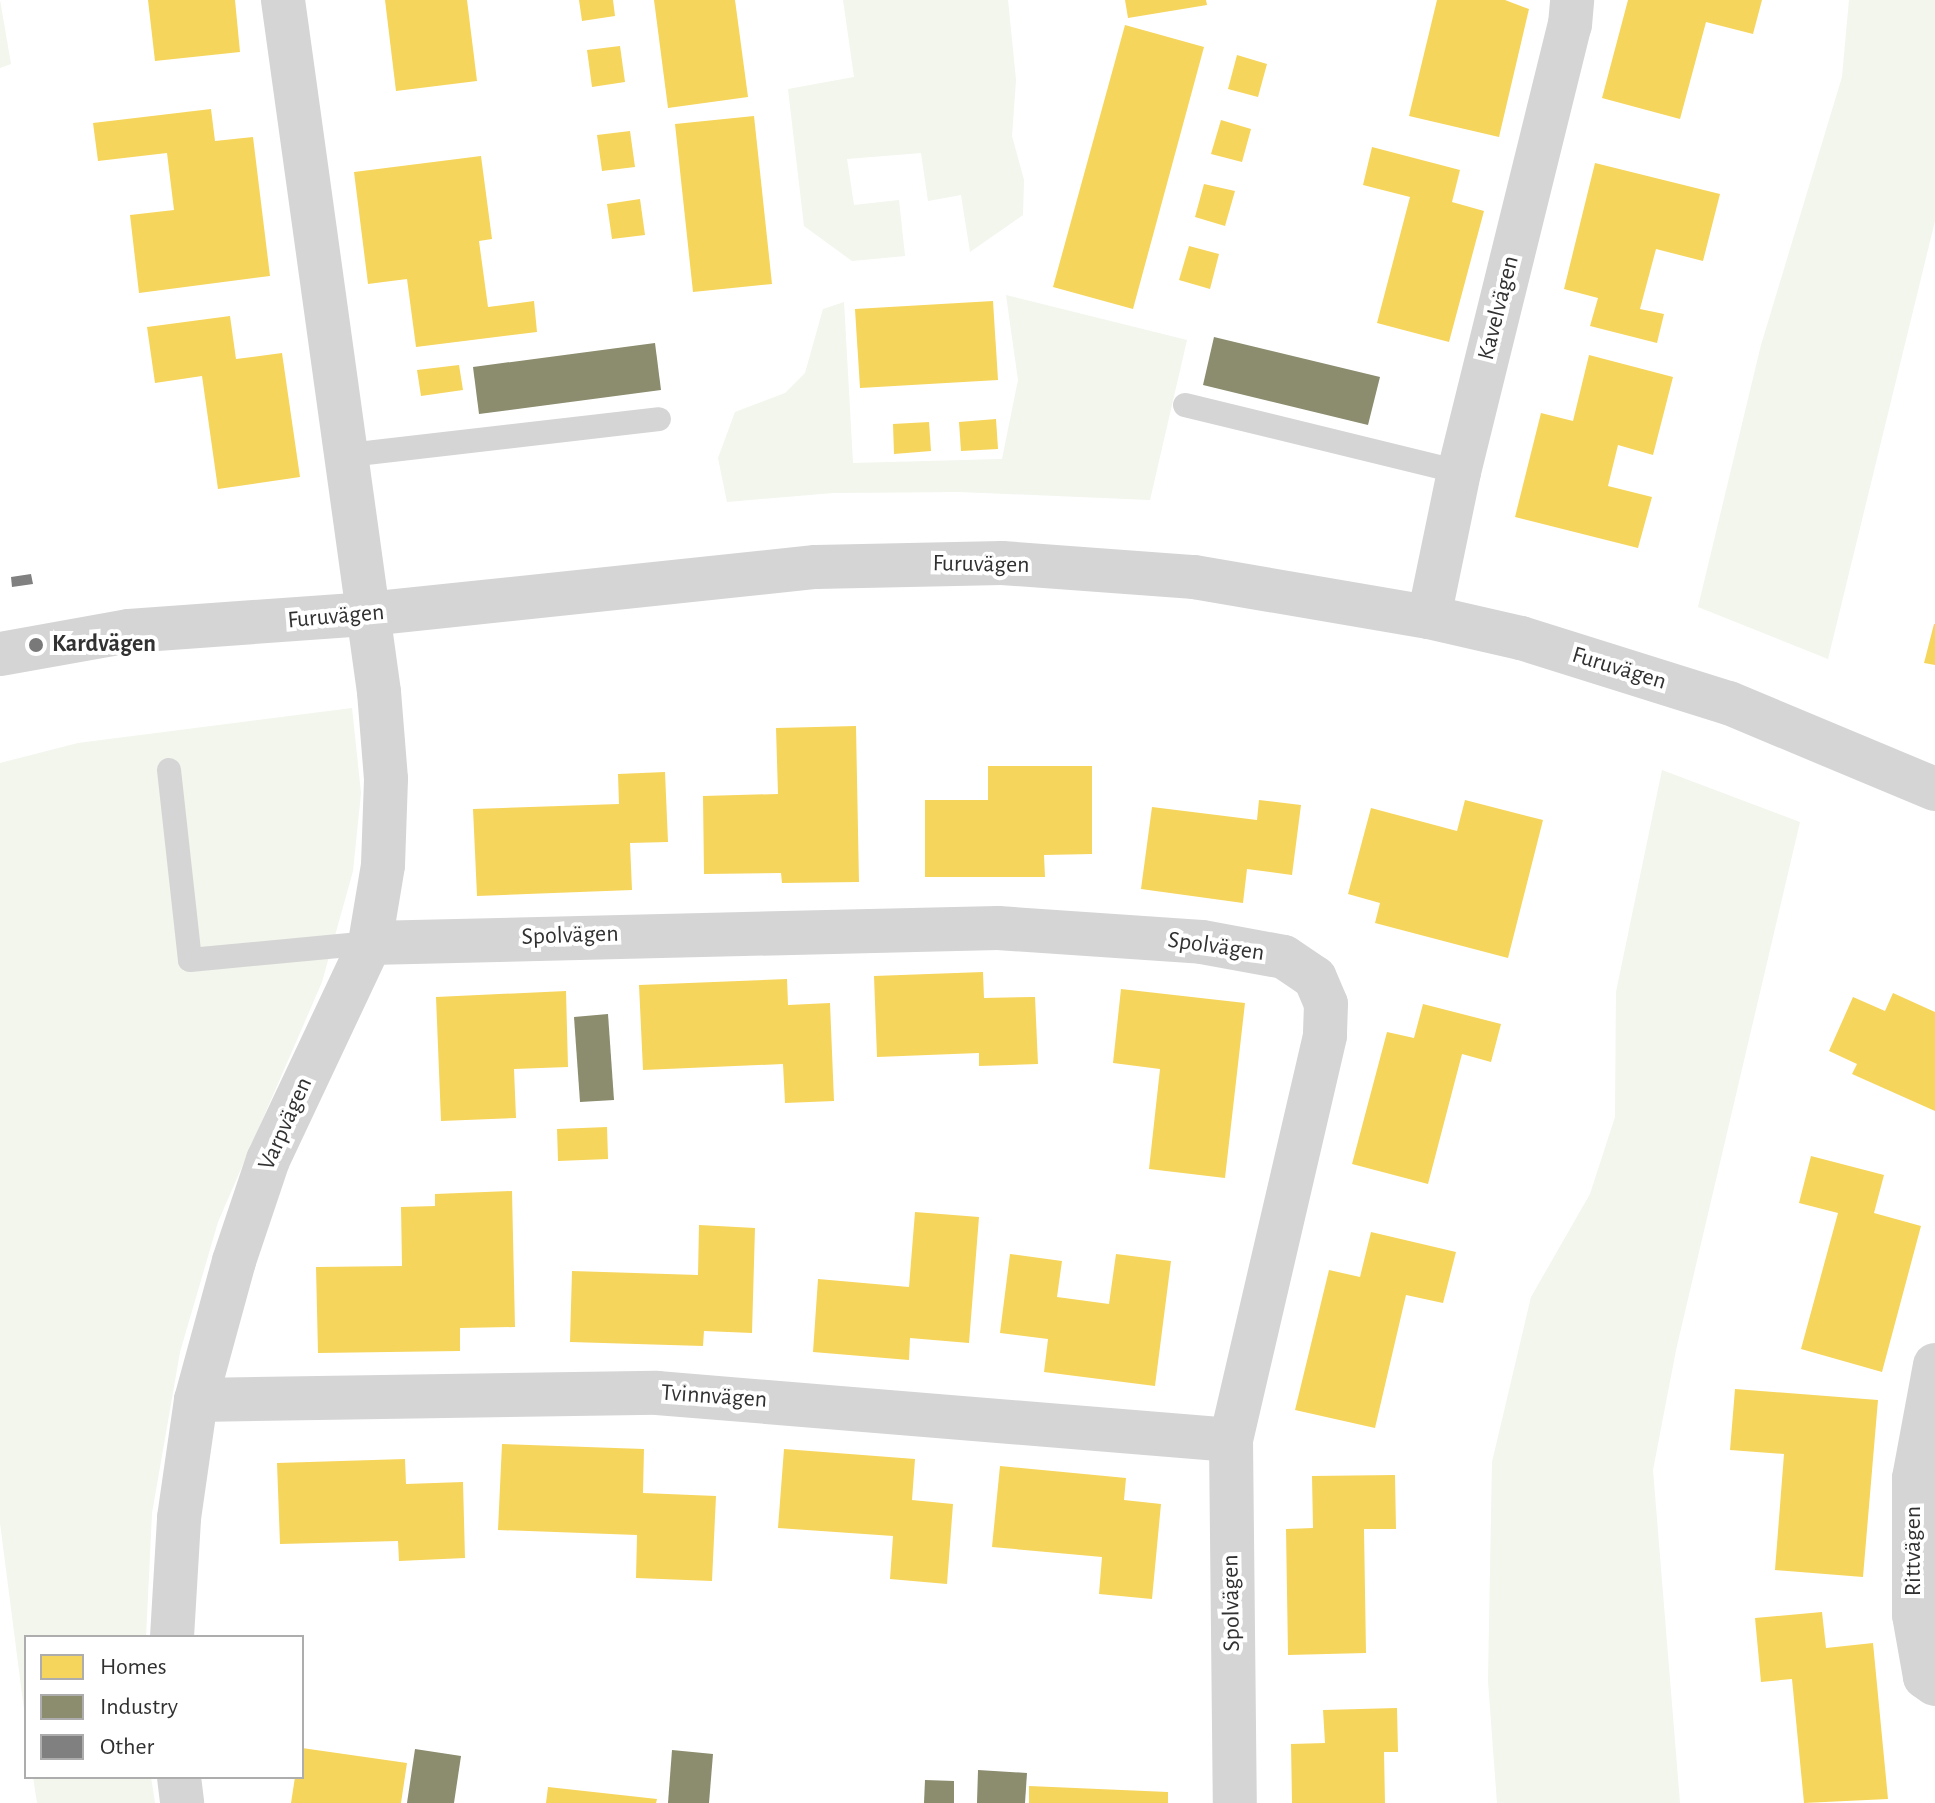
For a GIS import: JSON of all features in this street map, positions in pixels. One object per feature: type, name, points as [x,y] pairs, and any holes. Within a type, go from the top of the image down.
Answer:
[{"type":"street","points":[[283,0],[349,455],[368,614]]},
{"type":"street","name":"Kavelvägen","points":[[1429,617],[1459,472],[1570,25],[1572,0]]},
{"type":"street","name":"Furuvägen","points":[[0,654],[129,631],[368,614],[816,567],[1002,563],[1194,577],[1429,617],[1521,638],[1729,703],[1935,789]]},
{"type":"street","name":"Varpvägen","points":[[172,1635],[179,1518],[196,1400],[268,1160],[370,943],[383,865],[386,779],[368,614]]},
{"type":"street","name":"Spolvägen","points":[[370,943],[998,928],[1202,942],[1284,957],[1315,978],[1326,1004],[1325,1036],[1231,1440],[1235,1803]]},
{"type":"street","name":"Rittvägen","points":[[1935,1365],[1914,1478],[1914,1615],[1925,1677],[1935,1684]]},
{"type":"street","name":"Tvinnvägen","points":[[196,1400],[657,1393],[1231,1440]]},
{"type":"street","points":[[179,1779],[182,1803]]},
{"type":"lane","points":[[1185,405],[1459,472]]},
{"type":"lane","points":[[349,455],[659,419]]},
{"type":"lane","points":[[169,770],[190,960],[370,943]]},
{"type":"shaded area","points":[[0,0],[11,64],[0,68]]},
{"type":"shaded area","points":[[843,0],[1008,0],[1016,80],[1012,136],[1024,180],[1023,215],[970,252],[961,195],[928,201],[921,153],[847,159],[854,205],[899,200],[905,256],[852,261],[804,226],[788,89],[854,77]]},
{"type":"shaded area","points":[[1849,0],[1935,0],[1935,221],[1828,659],[1698,607],[1761,345],[1842,77]]},
{"type":"shaded area","points":[[1006,295],[1187,340],[1150,500],[960,492],[833,493],[727,502],[718,458],[735,412],[785,393],[805,373],[823,309],[844,302],[853,463],[1002,459],[1018,380]]},
{"type":"shaded area","points":[[352,708],[361,793],[353,871],[322,982],[218,1222],[180,1352],[152,1513],[146,1635],[24,1635],[24,1709],[0,1523],[0,763],[78,743]]},
{"type":"shaded area","points":[[1662,770],[1800,822],[1676,1350],[1653,1470],[1680,1803],[1497,1803],[1488,1681],[1492,1462],[1531,1297],[1590,1194],[1615,1117],[1616,992]]},
{"type":"shaded area","points":[[33,1779],[151,1779],[155,1803],[37,1803]]},
{"type":"building: Homes","points":[[148,0],[235,0],[240,52],[155,61]]},
{"type":"building: Homes","points":[[385,0],[467,0],[477,81],[396,91]]},
{"type":"building: Homes","points":[[579,0],[613,0],[615,16],[582,21]]},
{"type":"building: Homes","points":[[654,0],[735,0],[748,97],[668,108]]},
{"type":"building: Homes","points":[[1125,0],[1206,0],[1207,5],[1128,18]]},
{"type":"building: Homes","points":[[1437,0],[1505,0],[1529,9],[1499,137],[1409,116]]},
{"type":"building: Homes","points":[[1628,0],[1762,0],[1753,34],[1706,22],[1680,119],[1602,98]]},
{"type":"building: Homes","points":[[1125,25],[1204,47],[1133,309],[1053,287]]},
{"type":"building: Homes","points":[[620,46],[625,82],[592,87],[587,50]]},
{"type":"building: Homes","points":[[1237,55],[1267,64],[1258,97],[1228,89]]},
{"type":"building: Homes","points":[[211,109],[215,141],[253,137],[270,276],[139,293],[130,215],[174,210],[167,153],[98,161],[93,123]]},
{"type":"building: Homes","points":[[754,116],[772,284],[693,292],[675,124]]},
{"type":"building: Homes","points":[[1221,120],[1251,129],[1242,162],[1211,154]]},
{"type":"building: Homes","points":[[630,131],[635,167],[602,171],[597,135]]},
{"type":"building: Homes","points":[[1372,147],[1460,170],[1452,202],[1484,211],[1449,342],[1377,323],[1410,197],[1363,185]]},
{"type":"building: Homes","points":[[481,156],[492,239],[479,241],[488,307],[534,301],[537,332],[416,347],[407,279],[368,284],[354,172]]},
{"type":"building: Homes","points":[[1595,163],[1720,194],[1703,261],[1656,249],[1640,309],[1664,314],[1657,343],[1590,326],[1598,298],[1564,289]]},
{"type":"building: Homes","points":[[1204,184],[1235,191],[1225,226],[1195,217]]},
{"type":"building: Homes","points":[[640,199],[645,235],[612,239],[607,204]]},
{"type":"building: Homes","points":[[1189,246],[1219,254],[1210,289],[1179,280]]},
{"type":"building: Homes","points":[[993,301],[998,380],[860,388],[855,309]]},
{"type":"building: Homes","points":[[230,316],[236,359],[282,353],[300,477],[218,489],[202,376],[155,383],[147,327]]},
{"type":"building: Homes","points":[[1589,355],[1673,377],[1653,455],[1618,445],[1608,486],[1652,497],[1638,548],[1515,517],[1541,413],[1573,421]]},
{"type":"building: Homes","points":[[459,365],[463,390],[421,396],[417,370]]},
{"type":"building: Homes","points":[[996,419],[998,449],[961,451],[959,422]]},
{"type":"building: Homes","points":[[929,422],[931,451],[894,454],[893,424]]},
{"type":"building: Homes","points":[[1935,624],[1935,665],[1924,663]]},
{"type":"building: Homes","points":[[856,726],[859,882],[782,883],[781,873],[704,874],[703,796],[778,794],[776,728]]},
{"type":"building: Homes","points":[[988,766],[1092,766],[1092,854],[1044,855],[1045,877],[925,877],[925,800],[988,800]]},
{"type":"building: Homes","points":[[665,772],[668,842],[630,843],[632,890],[477,896],[473,809],[619,804],[618,774]]},
{"type":"building: Homes","points":[[1259,800],[1301,805],[1292,875],[1247,869],[1243,903],[1141,889],[1152,807],[1257,820]]},
{"type":"building: Homes","points":[[1465,800],[1543,820],[1508,958],[1375,923],[1380,903],[1348,894],[1371,808],[1457,831]]},
{"type":"building: Homes","points":[[983,972],[984,998],[1035,997],[1038,1064],[979,1066],[979,1053],[877,1057],[874,976]]},
{"type":"building: Homes","points":[[787,979],[788,1005],[830,1003],[834,1101],[785,1103],[783,1064],[643,1070],[639,985]]},
{"type":"building: Homes","points":[[1121,989],[1245,1003],[1225,1178],[1149,1169],[1160,1069],[1113,1063]]},
{"type":"building: Homes","points":[[566,991],[568,1067],[514,1069],[516,1118],[441,1121],[436,997]]},
{"type":"building: Homes","points":[[1893,993],[1935,1012],[1935,1111],[1852,1074],[1857,1064],[1829,1051],[1853,997],[1885,1011]]},
{"type":"building: Homes","points":[[1423,1004],[1501,1024],[1491,1062],[1462,1054],[1428,1184],[1352,1164],[1387,1032],[1414,1038]]},
{"type":"building: Homes","points":[[607,1127],[608,1159],[558,1161],[557,1129]]},
{"type":"building: Homes","points":[[1811,1156],[1884,1175],[1874,1213],[1921,1226],[1882,1372],[1801,1349],[1838,1213],[1799,1203]]},
{"type":"building: Homes","points":[[512,1191],[515,1327],[460,1328],[460,1351],[318,1353],[316,1267],[402,1266],[401,1207],[435,1206],[435,1194]]},
{"type":"building: Homes","points":[[915,1212],[979,1217],[969,1343],[910,1338],[909,1360],[813,1352],[818,1279],[909,1287]]},
{"type":"building: Homes","points":[[699,1225],[755,1228],[752,1333],[704,1331],[703,1346],[570,1342],[572,1271],[698,1275]]},
{"type":"building: Homes","points":[[1371,1232],[1456,1252],[1443,1303],[1406,1295],[1375,1428],[1295,1410],[1329,1270],[1360,1277]]},
{"type":"building: Homes","points":[[1010,1254],[1062,1261],[1057,1297],[1109,1304],[1116,1254],[1171,1261],[1155,1386],[1044,1372],[1048,1339],[1000,1333]]},
{"type":"building: Homes","points":[[1735,1389],[1878,1400],[1863,1577],[1775,1570],[1784,1454],[1730,1450]]},
{"type":"building: Homes","points":[[502,1444],[644,1449],[643,1493],[716,1496],[712,1581],[636,1578],[637,1535],[498,1530]]},
{"type":"building: Homes","points":[[784,1449],[915,1459],[912,1500],[953,1504],[947,1584],[890,1579],[893,1536],[778,1528]]},
{"type":"building: Homes","points":[[405,1459],[406,1484],[463,1482],[465,1558],[399,1561],[398,1541],[280,1544],[277,1463]]},
{"type":"building: Homes","points":[[1000,1466],[1126,1478],[1124,1500],[1161,1504],[1152,1599],[1099,1594],[1102,1557],[992,1547]]},
{"type":"building: Homes","points":[[1395,1475],[1396,1529],[1364,1529],[1366,1653],[1288,1655],[1286,1529],[1313,1528],[1312,1476]]},
{"type":"building: Homes","points":[[1822,1612],[1826,1648],[1873,1643],[1888,1799],[1804,1803],[1792,1679],[1761,1682],[1755,1618]]},
{"type":"building: Homes","points":[[1397,1708],[1398,1752],[1384,1752],[1385,1803],[1292,1803],[1291,1744],[1325,1743],[1323,1710]]},
{"type":"building: Homes","points":[[304,1748],[407,1763],[401,1803],[291,1803],[295,1779],[304,1779]]},
{"type":"building: Homes","points":[[1029,1786],[1168,1792],[1168,1803],[1029,1803]]},
{"type":"building: Homes","points":[[548,1787],[657,1799],[656,1803],[546,1803]]},
{"type":"building: Industry","points":[[1214,337],[1380,377],[1368,425],[1203,385]]},
{"type":"building: Industry","points":[[655,343],[661,390],[479,414],[473,367]]},
{"type":"building: Industry","points":[[608,1014],[614,1100],[580,1102],[574,1017]]},
{"type":"building: Industry","points":[[415,1749],[461,1756],[454,1803],[407,1803]]},
{"type":"building: Industry","points":[[672,1750],[713,1754],[709,1803],[668,1803]]},
{"type":"building: Industry","points":[[978,1770],[1027,1773],[1025,1803],[977,1803]]},
{"type":"building: Industry","points":[[925,1780],[954,1781],[954,1803],[924,1803]]},
{"type":"building: Other","points":[[31,574],[33,584],[12,587],[11,577]]},
{"type":"place","name":"Kardvägen","points":[[36,645]]}]
